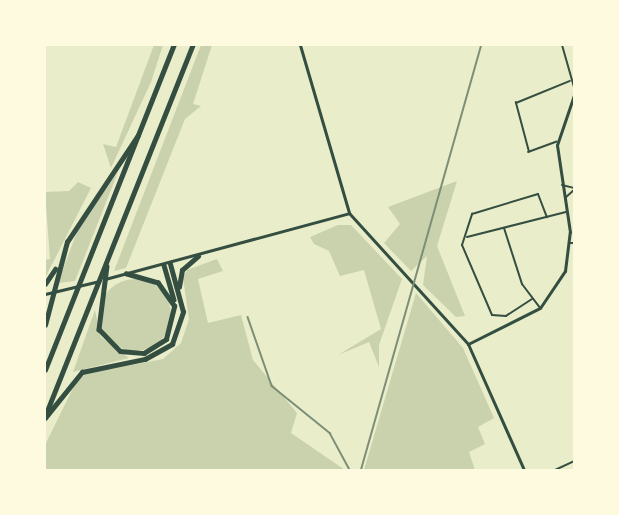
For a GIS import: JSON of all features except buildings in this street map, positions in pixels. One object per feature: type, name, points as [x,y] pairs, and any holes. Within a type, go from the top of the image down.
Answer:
[{"type":"highway","points":[[45,370],[174,45]]},
{"type":"highway","points":[[45,417],[193,45]]},
{"type":"highway","points":[[45,284],[58,264],[80,218],[144,125]]},
{"type":"highway","points":[[45,417],[82,372],[145,359],[168,348],[182,321],[180,274],[198,256]]},
{"type":"highway","points":[[45,325],[54,292],[58,264]]},
{"type":"highway","points":[[107,264],[100,299],[99,329],[111,345],[129,353],[149,351],[166,339],[174,306],[167,264]]},
{"type":"highway","points":[[167,264],[179,290]]},
{"type":"highway","points":[[126,274],[158,283],[174,306]]},
{"type":"main road","points":[[300,45],[349,213],[468,344],[524,470]]},
{"type":"main road","points":[[468,344],[540,308],[560,281],[572,243],[557,142],[574,95]]},
{"type":"main road","points":[[45,294],[198,256],[349,213]]},
{"type":"street","points":[[562,45],[570,81],[574,87]]},
{"type":"street","points":[[562,185],[574,189],[564,199]]},
{"type":"street","points":[[532,298],[506,316],[492,315],[464,252],[466,238],[472,214],[538,194],[547,217]]},
{"type":"street","points":[[466,238],[566,212]]},
{"type":"street","points":[[504,228],[516,271],[540,308]]},
{"type":"street","points":[[555,470],[574,461]]},
{"type":"lane","points":[[557,142],[529,152],[516,104],[570,81]]},
{"type":"green space","points":[[154,45],[163,45],[151,82],[111,168],[103,144],[116,147]]},
{"type":"green space","points":[[201,45],[212,45],[193,104],[201,106],[185,119],[126,268],[114,271]]},
{"type":"green space","points":[[118,172],[75,281],[58,283],[78,229]]},
{"type":"green space","points":[[457,181],[437,246],[465,316],[456,317],[423,285],[427,256],[411,271],[384,243],[400,224],[388,207]]},
{"type":"green space","points":[[78,182],[91,188],[45,278],[45,260],[50,259],[45,192],[69,191]]},
{"type":"green space","points":[[338,225],[351,225],[402,279],[379,345],[379,367],[369,342],[338,355],[381,329],[364,270],[340,276],[329,251],[314,244],[310,237]]},
{"type":"green space","points":[[217,259],[223,271],[198,279],[208,323],[241,315],[253,360],[297,413],[291,433],[345,470],[45,470],[45,445],[75,384],[85,374],[163,359],[181,343],[189,319],[183,278],[187,270]]},
{"type":"green space","points":[[135,279],[155,285],[165,295],[171,315],[165,335],[155,345],[135,351],[115,345],[105,335],[99,315],[105,295],[115,285]]},
{"type":"green space","points":[[416,293],[463,348],[494,418],[478,427],[485,444],[469,452],[475,470],[364,470]]},
{"type":"green space","points":[[95,310],[101,337],[129,358],[73,372]]},
{"type":"railway","points":[[361,470],[481,45]]},
{"type":"railway","points":[[248,317],[272,386],[330,433],[350,470]]}]
